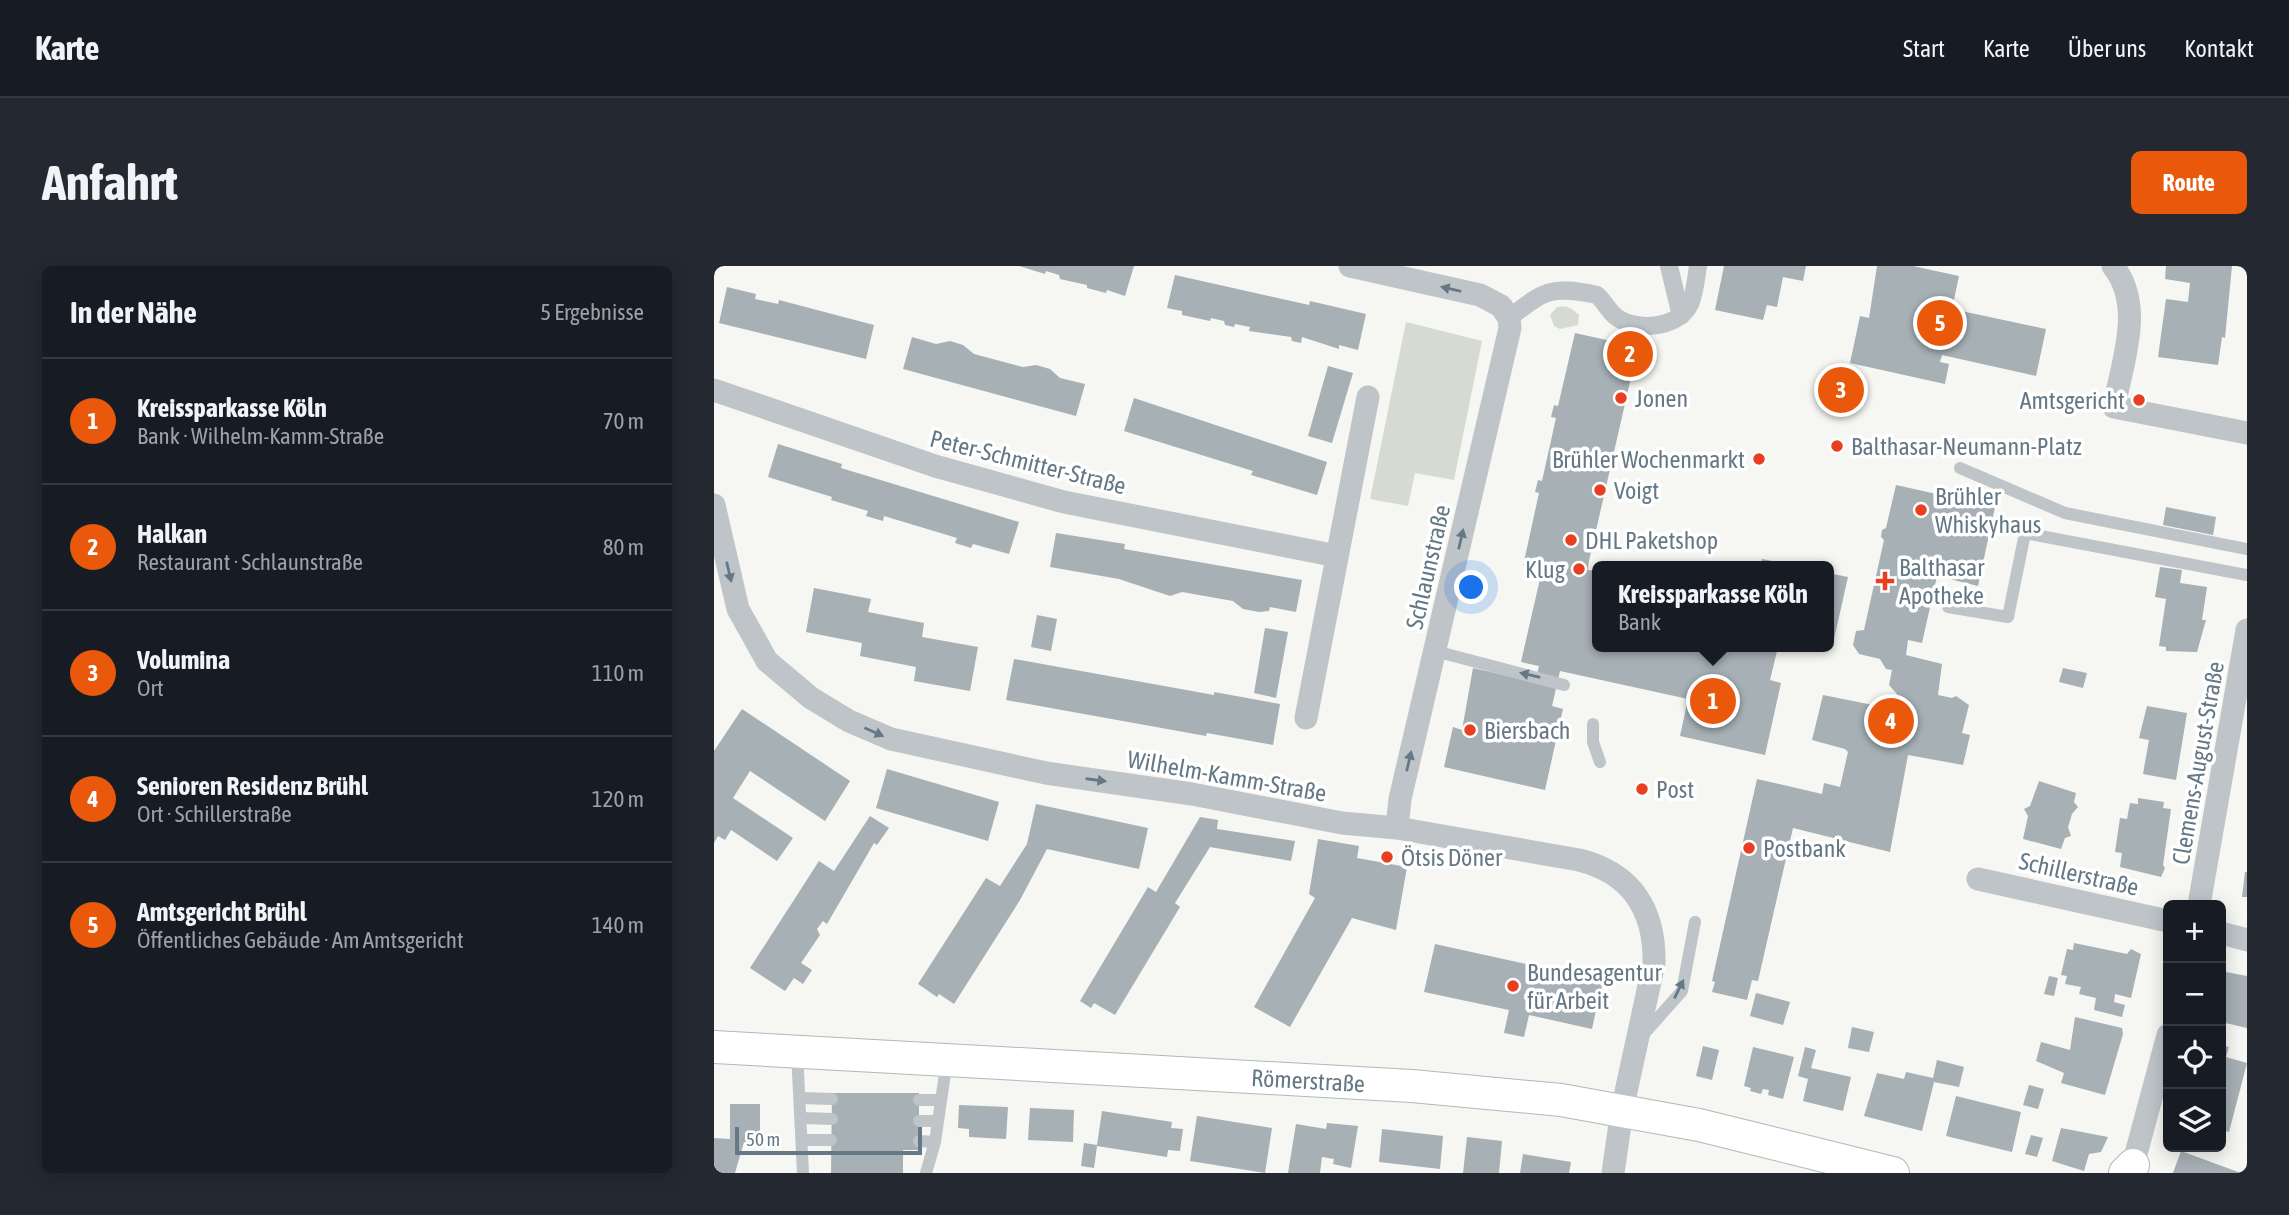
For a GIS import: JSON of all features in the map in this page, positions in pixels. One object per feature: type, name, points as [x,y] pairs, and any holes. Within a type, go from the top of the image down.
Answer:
[{"type":"main road","name":"Römerstraße","points":[[714,1046],[1412,1086],[1561,1100],[1699,1125],[1893,1173]]},
{"type":"street","points":[[1350,266],[1480,295],[1501,306],[1509,318],[1541,293],[1554,290],[1597,295],[1613,315],[1627,323],[1655,325],[1681,316],[1690,304],[1698,266]]},
{"type":"street","points":[[1669,266],[1681,316]]},
{"type":"street","points":[[2113,266],[2130,300],[2131,316],[2114,407],[2247,433]]},
{"type":"street","name":"Schlaunstraße","points":[[1396,828],[1400,799],[1509,341],[1509,318]]},
{"type":"street","name":"Peter-Schmitter-Straße","points":[[714,390],[935,466],[1064,502],[1337,556]]},
{"type":"street","points":[[1306,718],[1368,397]]},
{"type":"street","name":"Wilhelm-Kamm-Straße","points":[[714,505],[737,609],[767,662],[803,691],[849,721],[891,739],[1046,773],[1192,794],[1342,823],[1396,828],[1578,860],[1604,868],[1616,876],[1642,904],[1654,940],[1654,963],[1622,1110],[1613,1173]]},
{"type":"street","name":"Clemens-August-Straße","points":[[2200,900],[2247,630]]},
{"type":"street","name":"Schillerstraße","points":[[1978,879],[2163,920]]},
{"type":"street","points":[[2226,934],[2247,940]]},
{"type":"street","points":[[2130,1170],[2163,1053]]},
{"type":"lane","points":[[1960,468],[2064,513],[2247,550]]},
{"type":"lane","points":[[1948,607],[2008,617],[2025,533],[2247,575]]},
{"type":"lane","points":[[1435,651],[1564,685]]},
{"type":"lane","points":[[1593,724],[1593,742],[1600,762]]},
{"type":"lane","points":[[1637,1042],[1682,991],[1695,922]]},
{"type":"lane","points":[[797,1052],[803,1118],[803,1173]]},
{"type":"lane","points":[[926,1173],[935,1142],[947,1060]]},
{"type":"lane","points":[[800,1098],[832,1099]]},
{"type":"lane","points":[[919,1100],[940,1100]]},
{"type":"lane","points":[[803,1118],[832,1119]]},
{"type":"lane","points":[[919,1121],[938,1121]]},
{"type":"lane","points":[[803,1140],[831,1140]]},
{"type":"lane","points":[[919,1141],[935,1142]]},
{"type":"shaded area","points":[[1557,307],[1567,307],[1579,315],[1578,325],[1560,329],[1554,326],[1550,315]]},
{"type":"shaded area","points":[[1406,322],[1482,341],[1454,480],[1415,473],[1408,506],[1370,499]]},
{"type":"building","points":[[1019,266],[1134,266],[1125,296],[1107,290],[1106,293],[1087,288],[1087,285],[1060,279],[1059,275]]},
{"type":"building","points":[[1724,266],[1806,266],[1803,281],[1783,277],[1777,307],[1767,305],[1763,320],[1715,310]]},
{"type":"building","points":[[1877,266],[1913,266],[1959,276],[1952,309],[2046,329],[2036,376],[1942,355],[1940,362],[1949,364],[1945,384],[1850,363],[1860,316],[1869,318]]},
{"type":"building","points":[[2166,266],[2232,266],[2225,338],[2222,337],[2218,365],[2158,357],[2166,299],[2188,302],[2190,283],[2165,279]]},
{"type":"building","points":[[1175,275],[1309,305],[1310,301],[1366,314],[1358,350],[1339,345],[1339,349],[1302,337],[1301,343],[1292,341],[1291,337],[1249,331],[1250,327],[1235,324],[1234,327],[1211,318],[1210,321],[1182,315],[1182,311],[1167,308]]},
{"type":"building","points":[[727,287],[756,294],[755,299],[778,304],[779,300],[874,325],[866,359],[719,323]]},
{"type":"building","points":[[1575,333],[1638,347],[1589,561],[1588,570],[1592,570],[1592,652],[1777,652],[1770,680],[1781,683],[1765,755],[1680,736],[1688,699],[1560,671],[1552,706],[1563,709],[1545,790],[1444,767],[1453,727],[1462,730],[1473,668],[1535,682],[1539,666],[1521,662],[1542,570],[1523,566],[1539,493],[1535,492],[1538,480],[1542,481],[1556,418],[1551,417],[1554,405],[1558,406]]},
{"type":"building","points":[[912,337],[936,344],[950,341],[963,345],[974,354],[1023,367],[1036,365],[1050,369],[1060,378],[1085,384],[1076,416],[903,369]]},
{"type":"building","points":[[1328,366],[1353,373],[1332,443],[1308,436]]},
{"type":"building","points":[[1134,398],[1327,462],[1317,495],[1251,475],[1253,471],[1124,431]]},
{"type":"building","points":[[778,444],[842,464],[841,468],[1019,522],[1009,554],[973,544],[971,548],[955,543],[957,538],[884,516],[883,521],[866,516],[868,511],[768,477]]},
{"type":"building","points":[[1896,485],[1995,507],[1978,586],[1937,576],[1922,643],[1908,640],[1906,655],[1942,664],[1938,695],[1952,698],[1956,696],[1969,705],[1962,733],[1970,735],[1963,765],[1908,755],[1890,852],[1793,828],[1758,981],[1752,980],[1747,1000],[1712,992],[1715,982],[1712,981],[1757,779],[1822,794],[1824,783],[1840,787],[1848,752],[1812,740],[1823,695],[1893,709],[1897,694],[1889,685],[1892,670],[1886,669],[1880,659],[1859,654],[1853,645],[1856,631],[1864,630],[1884,540],[1881,537],[1882,530],[1886,528]]},
{"type":"building","points":[[2166,507],[2216,517],[2213,535],[2163,525]]},
{"type":"building","points":[[1056,533],[1125,544],[1124,549],[1302,580],[1296,612],[1270,607],[1269,611],[1259,612],[1243,609],[1233,601],[1182,592],[1170,596],[1119,579],[1050,567]]},
{"type":"building","points":[[2160,567],[2182,570],[2180,583],[2207,587],[2202,620],[2206,620],[2197,652],[2166,651],[2166,647],[2159,646],[2166,599],[2155,597]]},
{"type":"building","points":[[1834,574],[1848,577],[1834,639]]},
{"type":"building","points":[[814,588],[871,599],[868,612],[924,623],[922,637],[978,647],[970,691],[914,681],[916,667],[860,656],[862,643],[806,632]]},
{"type":"building","points":[[1037,615],[1057,619],[1051,651],[1031,647]]},
{"type":"building","points":[[1265,628],[1288,632],[1276,698],[1254,693]]},
{"type":"building","points":[[1014,659],[1214,695],[1214,692],[1280,704],[1273,745],[1207,733],[1206,736],[1006,700]]},
{"type":"building","points":[[2063,668],[2087,673],[2083,688],[2059,682]]},
{"type":"building","points":[[2147,706],[2187,713],[2176,780],[2143,774],[2149,740],[2139,738]]},
{"type":"building","points":[[742,709],[850,781],[825,821],[750,771],[733,798],[793,838],[777,861],[731,830],[725,840],[718,836],[714,843],[714,751]]},
{"type":"building","points":[[887,769],[999,802],[988,841],[876,808]]},
{"type":"building","points":[[2039,781],[2076,793],[2074,802],[2078,807],[2072,814],[2068,827],[2071,836],[2065,838],[2061,849],[2023,839],[2028,816],[2024,809],[2030,806]]},
{"type":"building","points":[[2138,798],[2164,802],[2163,808],[2171,809],[2163,865],[2165,868],[2161,877],[2120,867],[2122,853],[2115,852],[2120,818],[2127,819],[2130,803],[2138,804]]},
{"type":"building","points":[[1036,804],[1148,828],[1139,869],[1047,849],[1020,900],[954,1004],[939,994],[937,997],[918,984],[986,878],[1000,886],[1027,844]]},
{"type":"building","points":[[870,816],[889,828],[877,845],[874,843],[827,924],[823,921],[817,929],[820,935],[801,963],[812,970],[803,984],[794,978],[785,991],[750,968],[819,861],[834,871]]},
{"type":"building","points":[[1200,817],[1218,820],[1217,829],[1295,841],[1291,861],[1210,847],[1175,903],[1180,907],[1115,1015],[1094,1003],[1091,1008],[1080,1001],[1148,887],[1156,892]]},
{"type":"building","points":[[1318,839],[1359,846],[1357,858],[1407,867],[1396,930],[1352,918],[1290,1027],[1254,1007],[1315,898],[1309,894]]},
{"type":"building","points":[[2245,872],[2247,897],[2242,897]]},
{"type":"building","points":[[2074,943],[2127,954],[2131,949],[2141,954],[2131,998],[2115,994],[2114,1002],[2125,1005],[2122,1017],[2094,1010],[2096,998],[2079,994],[2081,987],[2065,984],[2067,976],[2061,975],[2067,949],[2073,950]]},
{"type":"building","name":"Bundesagentur für Arbeit","points":[[1435,944],[1603,981],[1599,1001],[1608,1003],[1606,1012],[1596,1010],[1592,1029],[1529,1015],[1524,1037],[1504,1033],[1509,1010],[1424,992]]},
{"type":"building","points":[[2226,972],[2247,976],[2247,1028],[2226,1023]]},
{"type":"building","points":[[2049,976],[2058,978],[2054,996],[2044,994]]},
{"type":"building","points":[[1756,993],[1790,1002],[1783,1025],[1750,1016]]},
{"type":"building","points":[[2075,1017],[2122,1028],[2123,1034],[2105,1095],[2061,1083],[2064,1073],[2036,1061],[2041,1042],[2070,1050]]},
{"type":"building","points":[[1852,1027],[1874,1032],[1869,1052],[1848,1048]]},
{"type":"building","points":[[1703,1046],[1719,1050],[1712,1080],[1696,1076]]},
{"type":"building","points":[[1753,1047],[1794,1057],[1783,1099],[1768,1095],[1769,1090],[1763,1089],[1761,1094],[1744,1086]]},
{"type":"building","points":[[1805,1047],[1816,1050],[1811,1068],[1851,1077],[1843,1111],[1803,1101],[1808,1079],[1798,1076]]},
{"type":"building","points":[[2226,1057],[2247,1063],[2229,1132],[2226,1131]]},
{"type":"building","points":[[1937,1060],[1964,1067],[1959,1087],[1934,1082],[1922,1131],[1864,1116],[1877,1073],[1904,1079],[1906,1072],[1933,1078]]},
{"type":"building","points":[[2029,1085],[2044,1089],[2038,1109],[2023,1105]]},
{"type":"building","points":[[832,1093],[919,1093],[919,1150],[903,1150],[903,1173],[831,1173]]},
{"type":"building","points":[[1956,1096],[2021,1112],[2012,1152],[1946,1136]]},
{"type":"building","points":[[730,1104],[760,1104],[760,1142],[744,1142],[735,1173],[714,1173],[714,1138],[730,1139]]},
{"type":"building","points":[[959,1105],[1008,1107],[1006,1139],[969,1137],[969,1129],[958,1128]]},
{"type":"building","points":[[1030,1108],[1074,1110],[1073,1142],[1028,1140]]},
{"type":"building","points":[[1102,1111],[1172,1122],[1171,1128],[1183,1129],[1180,1151],[1168,1150],[1167,1157],[1097,1146],[1094,1168],[1081,1166],[1084,1143],[1097,1145]]},
{"type":"building","points":[[1197,1116],[1272,1128],[1265,1173],[1190,1161]]},
{"type":"building","points":[[1327,1123],[1358,1126],[1351,1168],[1333,1164],[1334,1159],[1322,1157],[1320,1173],[1288,1173],[1296,1124],[1326,1129]]},
{"type":"building","points":[[2061,1128],[2108,1137],[2101,1152],[2089,1154],[2084,1171],[2052,1161]]},
{"type":"building","points":[[1382,1129],[1443,1136],[1440,1169],[1379,1162]]},
{"type":"building","points":[[2031,1135],[2043,1138],[2037,1157],[2025,1154]]},
{"type":"building","points":[[1467,1137],[1502,1141],[1499,1173],[1463,1173]]},
{"type":"building","points":[[2181,1152],[2184,1152],[2241,1173],[2173,1173]]},
{"type":"building","points":[[1523,1154],[1571,1162],[1569,1173],[1520,1173]]},
{"type":"place","name":"Amtsgericht Brühl","points":[[1940,323]]},
{"type":"place","name":"Halkan","points":[[1630,354]]},
{"type":"place","name":"Volumina","points":[[1841,390]]},
{"type":"place","name":"Jonen","points":[[1621,398]]},
{"type":"place","name":"Amtsgericht","points":[[2139,400]]},
{"type":"place","name":"Balthasar-Neumann-Platz","points":[[1837,446]]},
{"type":"place","name":"Brühler Wochenmarkt","points":[[1759,459]]},
{"type":"place","name":"Voigt","points":[[1600,490]]},
{"type":"place","name":"Brühler Whiskyhaus","points":[[1921,510]]},
{"type":"place","name":"DHL Paketshop","points":[[1571,540]]},
{"type":"place","name":"Klug","points":[[1579,569]]},
{"type":"place","name":"Balthasar Apotheke","points":[[1885,581]]},
{"type":"place","name":"Kreissparkasse Köln","points":[[1713,701]]},
{"type":"place","name":"Senioren Residenz Brühl","points":[[1891,721]]},
{"type":"place","name":"Biersbach","points":[[1470,730]]},
{"type":"place","name":"Post","points":[[1642,789]]},
{"type":"place","name":"Postbank","points":[[1749,848]]},
{"type":"place","name":"Ötsis Döner","points":[[1387,857]]},
{"type":"place","name":"Bundesagentur für Arbeit","points":[[1513,986]]}]
